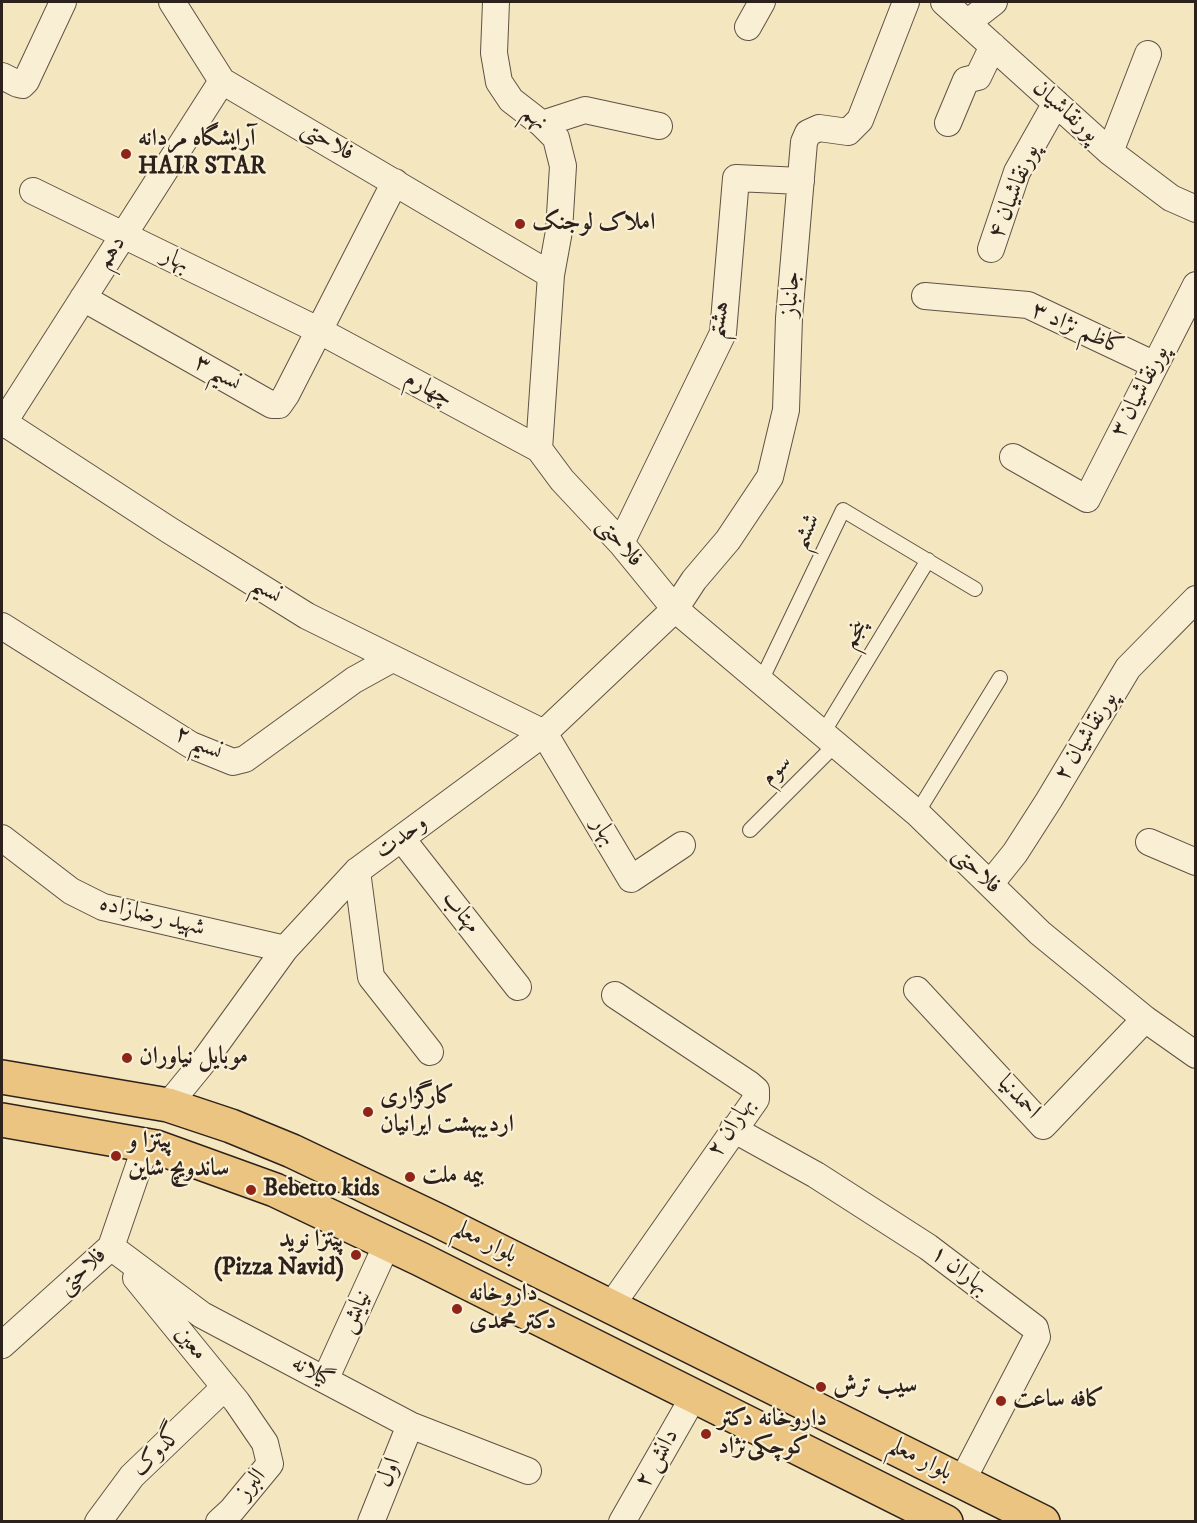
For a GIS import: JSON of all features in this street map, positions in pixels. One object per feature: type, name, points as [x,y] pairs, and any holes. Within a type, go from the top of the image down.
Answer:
[{"type":"main road","name":"بلوار معلم","points":[[2,1077],[168,1105],[231,1126],[292,1151],[439,1221],[1043,1521]]},
{"type":"main road","points":[[146,1145],[168,1105]]},
{"type":"main road","name":"بلوار معلم","points":[[2,1120],[156,1147],[275,1191],[387,1244],[946,1521]]},
{"type":"street","points":[[2,76],[22,85],[26,81],[63,2]]},
{"type":"street","name":"فلاحتی","points":[[172,2],[222,81],[551,275]]},
{"type":"street","name":"نهم","points":[[495,2],[494,53],[499,82],[511,100],[556,138],[563,166],[559,231],[551,275]]},
{"type":"street","points":[[748,27],[762,2]]},
{"type":"street","name":"جانباز","points":[[675,609],[694,580],[728,540],[770,477],[786,410],[789,318],[804,142],[808,133],[819,128],[848,132],[860,120],[906,2]]},
{"type":"street","name":"پورنقاشیان","points":[[944,2],[1110,152],[1171,198],[1196,209]]},
{"type":"street","points":[[967,23],[994,2]]},
{"type":"street","points":[[948,123],[966,80],[978,77],[993,46]]},
{"type":"street","points":[[1110,152],[1148,54]]},
{"type":"street","name":"دهم","points":[[2,424],[222,81]]},
{"type":"street","name":"پورنقاشیان ۴","points":[[991,249],[1017,172],[1056,103]]},
{"type":"street","points":[[542,124],[585,110],[659,126]]},
{"type":"street","name":"هشتم","points":[[621,543],[723,333],[736,178],[801,181]]},
{"type":"street","points":[[318,330],[395,182]]},
{"type":"street","name":"بهار","points":[[33,191],[318,330]]},
{"type":"street","points":[[539,449],[551,275]]},
{"type":"street","name":"پورنقاشیان ۳","points":[[1013,457],[1087,499],[1196,285]]},
{"type":"street","name":"کاظم نژاد ۳","points":[[925,296],[1028,305],[1155,365]]},
{"type":"street","name":"نسیم ۳","points":[[83,298],[272,405],[279,405],[286,395],[318,330]]},
{"type":"street","name":"چهارم","points":[[318,330],[539,449]]},
{"type":"street","name":"نسیم","points":[[2,424],[307,616],[544,733]]},
{"type":"street","name":"فلاحتی","points":[[539,449],[562,480],[621,543],[675,609],[917,813],[1040,933],[1145,1019],[1196,1055]]},
{"type":"street","name":"پورنقاشیان ۲","points":[[990,884],[1015,853],[1049,800],[1128,668],[1196,599]]},
{"type":"street","name":"وحدت","points":[[168,1105],[204,1061],[285,949],[357,872],[544,733],[675,609]]},
{"type":"street","name":"نسیم ٢","points":[[2,626],[191,745],[233,762],[245,759],[354,680],[392,659]]},
{"type":"street","name":"بهار","points":[[544,733],[631,879],[682,845]]},
{"type":"street","name":"شهید رضازاده","points":[[2,838],[71,891],[103,907],[285,949]]},
{"type":"street","name":"مهتاب","points":[[402,839],[518,987]]},
{"type":"street","points":[[1149,842],[1196,862]]},
{"type":"street","points":[[357,872],[371,977],[430,1052]]},
{"type":"street","name":"احمدنیا","points":[[917,990],[1043,1126],[1145,1019]]},
{"type":"street","name":"بهاران ۲","points":[[611,1306],[756,1099],[756,1090],[749,1084],[615,995]]},
{"type":"street","name":"بهاران ۱","points":[[733,1129],[816,1175],[928,1247],[1035,1328],[1037,1337],[962,1481]]},
{"type":"street","name":"فلاحتی","points":[[2,1345],[111,1247],[146,1145]]},
{"type":"street","name":"نیایش","points":[[325,1380],[387,1244]]},
{"type":"street","name":"گیلانه","points":[[111,1247],[202,1315],[410,1425],[528,1471]]},
{"type":"street","name":"معین","points":[[111,1247],[225,1387],[266,1443]]},
{"type":"street","name":"گدوک","points":[[98,1521],[132,1476],[225,1387]]},
{"type":"street","name":"دانش ۲","points":[[622,1521],[694,1396]]},
{"type":"street","name":"اول","points":[[371,1521],[410,1425]]},
{"type":"street","name":"البرز","points":[[219,1521],[232,1510],[270,1464],[266,1443]]},
{"type":"lane","name":"ششم","points":[[761,681],[843,510],[975,589]]},
{"type":"lane","name":"پنجم","points":[[829,739],[928,560]]},
{"type":"lane","points":[[917,813],[1000,678]]},
{"type":"lane","name":"سوم","points":[[750,830],[829,739]]},
{"type":"place","name":"آرایشگاه مردانه HAIR STAR","points":[[126,154]]},
{"type":"place","name":"املاک لوجنک","points":[[520,224]]},
{"type":"place","name":"موبایل نیاوران","points":[[127,1058]]},
{"type":"place","name":"کارگزاری اردیبهشت ایرانیان","points":[[368,1112]]},
{"type":"place","name":"پیتزا و ساندویچ شاین","points":[[116,1156]]},
{"type":"place","name":"بیمه ملت","points":[[410,1177]]},
{"type":"place","name":"Bebetto kids","points":[[251,1190]]},
{"type":"place","name":"پیتزا نوید (Pizza Navid)","points":[[356,1255]]},
{"type":"place","name":"داروخانه دکتر محمدی","points":[[457,1309]]},
{"type":"place","name":"سیب ترش","points":[[821,1387]]},
{"type":"place","name":"کافه ساعت","points":[[1001,1401]]},
{"type":"place","name":"داروخانه دکتر کوچکی‌نژاد","points":[[706,1434]]}]
